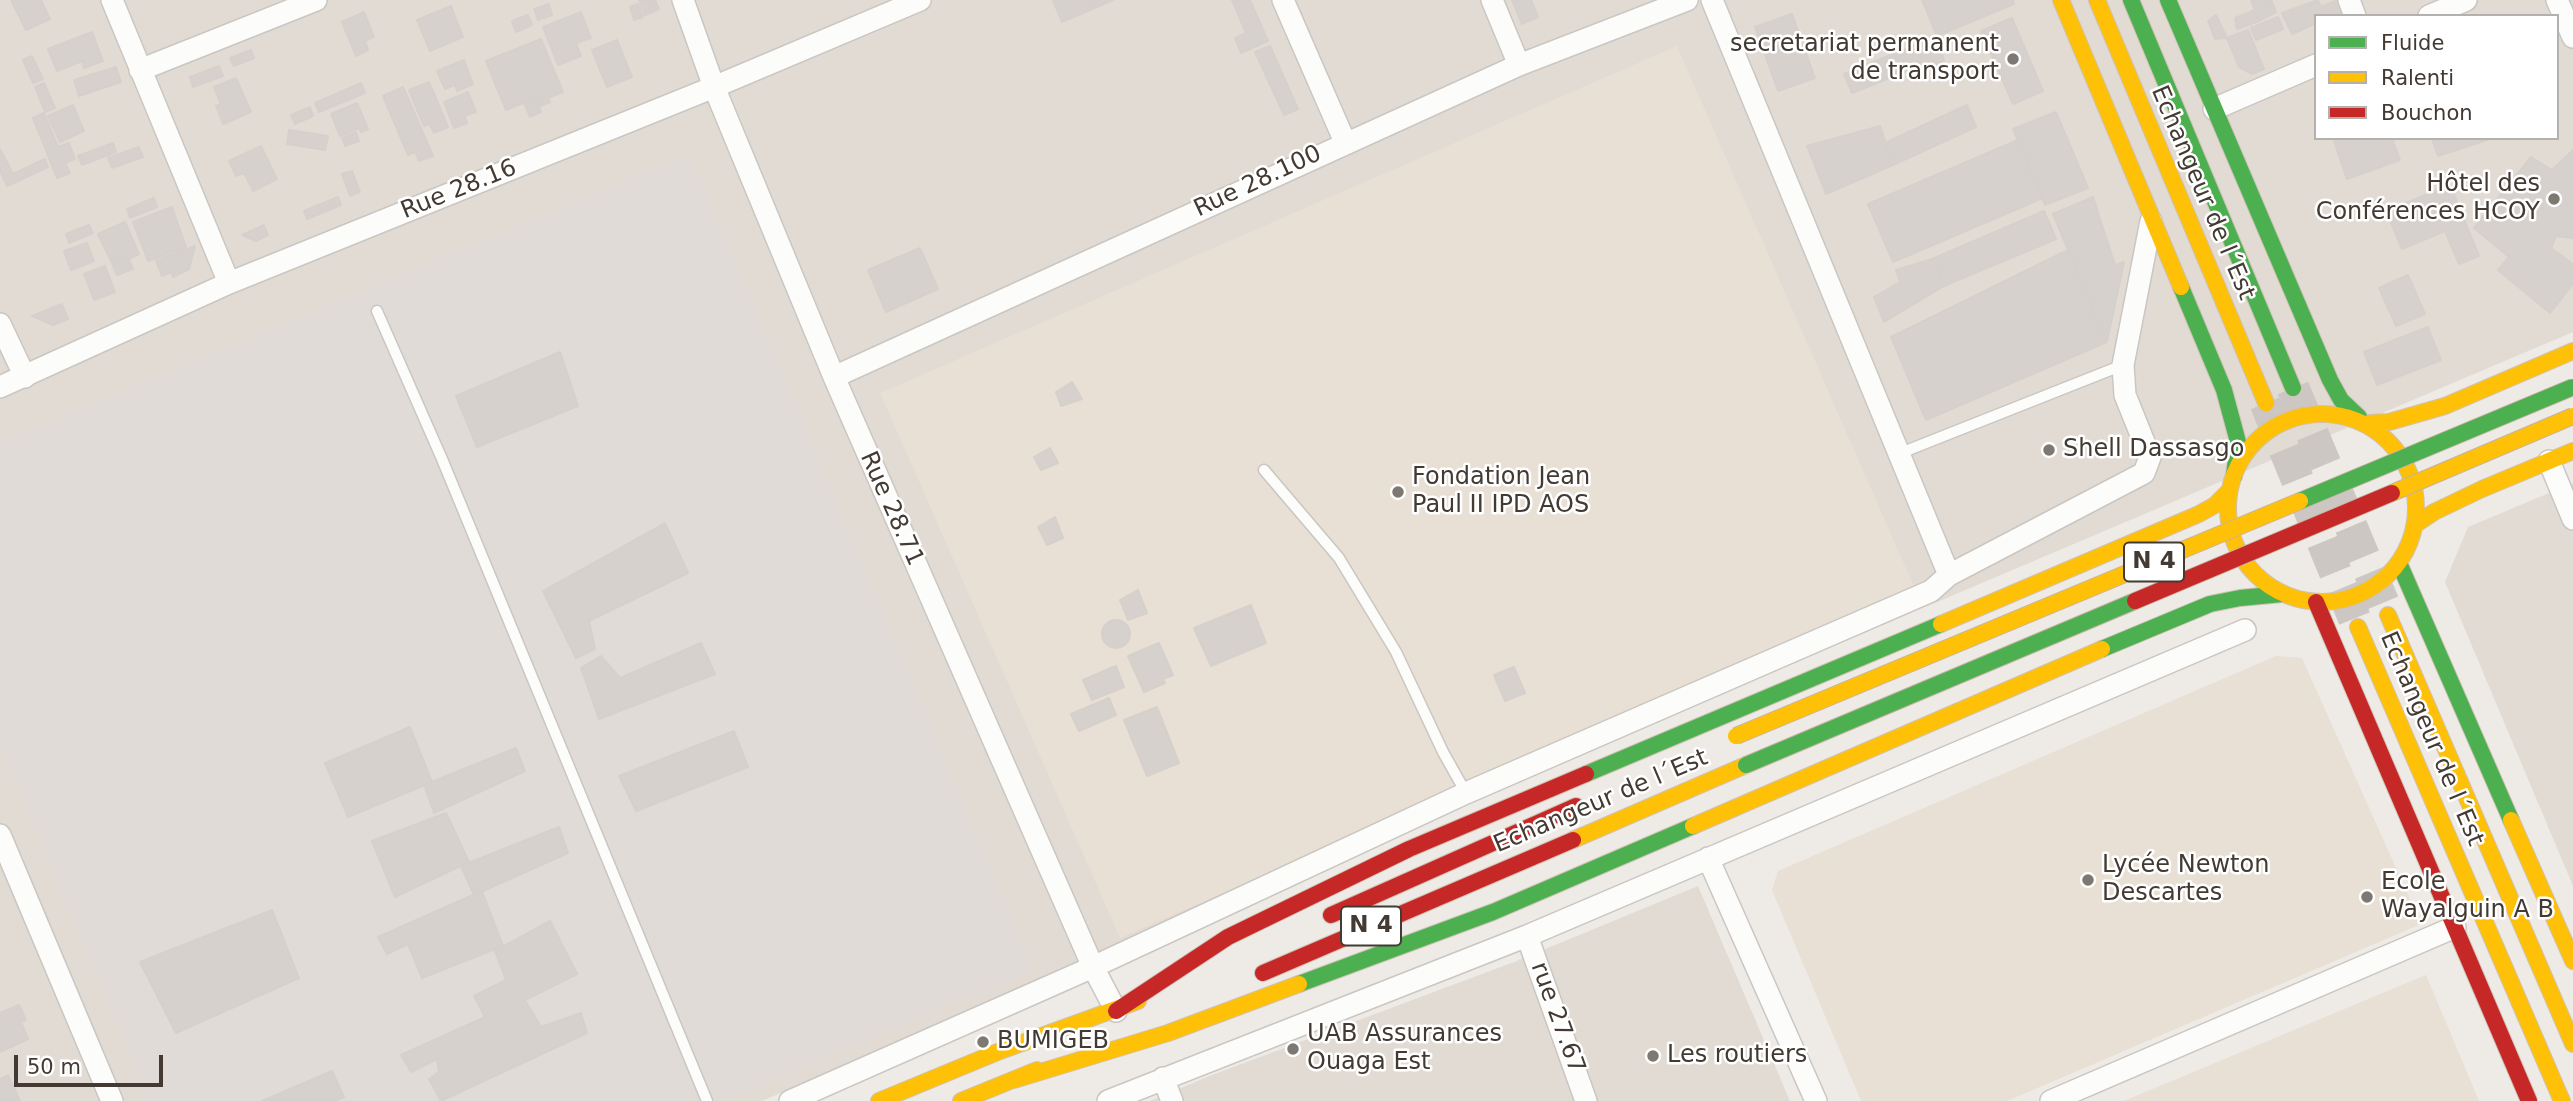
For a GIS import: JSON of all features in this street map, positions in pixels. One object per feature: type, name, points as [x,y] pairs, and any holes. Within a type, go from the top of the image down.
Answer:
[{"type":"main road","points":[[2061,0],[2152,215],[2233,418],[2238,442],[2228,518],[2232,537],[2251,570],[2282,594]]},
{"type":"main road","name":"Echangeur de l´Est","points":[[2097,0],[2266,403]]},
{"type":"main road","name":"Echangeur de l´Est","points":[[2131,0],[2293,388]]},
{"type":"main road","points":[[1014,1080],[1168,1033],[1493,912],[2210,604],[2282,594],[2316,603],[2348,599],[2376,586],[2399,564],[2412,538],[2416,524],[2416,499],[2411,475],[2395,447],[2341,400],[2330,380],[2168,0]]},
{"type":"main road","points":[[1116,1011],[1228,937],[1409,849],[2215,505],[2231,484],[2252,446],[2279,425],[2312,415],[2389,422],[2445,406],[2573,351]]},
{"type":"main road","name":"Echangeur de l´Est","points":[[1719,743],[2573,387]]},
{"type":"main road","name":"Echangeur de l´Est","points":[[1244,981],[1746,765],[2573,416]]},
{"type":"main road","points":[[2416,524],[2434,512],[2482,489],[2573,451]]},
{"type":"main road","points":[[2399,564],[2573,961]]},
{"type":"main road","points":[[2316,603],[2529,1101]]},
{"type":"main road","name":"Echangeur de l´Est","points":[[2388,615],[2573,1044]]},
{"type":"main road","name":"Echangeur de l´Est","points":[[2358,627],[2562,1101]]},
{"type":"main road","name":"Echangeur de l´Est","points":[[1317,922],[1594,799]]},
{"type":"main road","points":[[879,1101],[971,1062],[1116,1011],[1204,972]]},
{"type":"main road","points":[[961,1101],[1141,1025]]},
{"type":"street","points":[[112,0],[229,283]]},
{"type":"street","points":[[140,70],[316,0]]},
{"type":"street","name":"Rue 28.71","points":[[682,0],[834,377],[1093,967],[1116,1011]]},
{"type":"street","name":"Rue 28.16","points":[[0,387],[229,283],[715,87],[920,0]]},
{"type":"street","points":[[1283,0],[1345,142]]},
{"type":"street","points":[[1492,0],[1520,65]]},
{"type":"street","name":"Rue 28.100","points":[[834,377],[1345,142],[1520,65],[1687,0]]},
{"type":"street","points":[[1712,0],[1949,576]]},
{"type":"street","points":[[2434,14],[2466,0]]},
{"type":"street","points":[[2557,0],[2573,37]]},
{"type":"street","points":[[2214,109],[2314,66]]},
{"type":"street","points":[[790,1101],[1093,967],[1466,793],[1931,591],[1949,576],[2144,473],[2150,457],[2124,395],[2123,365],[2152,215]]},
{"type":"street","points":[[0,324],[25,377]]},
{"type":"street","points":[[2549,461],[2573,519]]},
{"type":"street","points":[[1108,1101],[1527,936],[2245,630]]},
{"type":"street","points":[[0,835],[112,1101]]},
{"type":"street","points":[[1709,858],[1816,1101]]},
{"type":"street","points":[[2051,1101],[2455,927]]},
{"type":"street","name":"rue 27.67","points":[[1527,936],[1586,1101]]},
{"type":"street","points":[[1163,1078],[1172,1101]]},
{"type":"lane","points":[[377,311],[442,459],[707,1101]]},
{"type":"lane","points":[[1898,454],[2123,365]]},
{"type":"lane","points":[[1264,470],[1339,558],[1395,652],[1443,752],[1466,793]]},
{"type":"shaded area","points":[[0,0],[2573,0],[2573,332],[762,1101],[0,1101]]},
{"type":"shaded area","name":"Fondation Jean Paul II IPD AOS","points":[[1677,46],[1916,591],[1120,938],[880,393]]},
{"type":"shaded area","name":"BUMIGEB","points":[[690,154],[1033,970],[720,1101],[149,1101],[0,746],[0,442]]},
{"type":"shaded area","points":[[2573,483],[2573,886],[2445,582],[2468,527]]},
{"type":"shaded area","name":"Lycée Newton Descartes","points":[[2276,656],[2302,658],[2421,924],[2007,1101],[1861,1101],[1772,890],[1778,871]]},
{"type":"shaded area","points":[[1698,886],[1790,1101],[1150,1101],[1212,1075],[1514,962]]},
{"type":"shaded area","points":[[2426,975],[2479,1101],[2124,1101]]},
{"type":"building","points":[[11,0],[41,0],[50,19],[26,30]]},
{"type":"building","points":[[639,0],[655,0],[659,9],[645,15]]},
{"type":"building","points":[[1053,0],[1113,0],[1062,22]]},
{"type":"building","points":[[1232,0],[1250,0],[1268,41],[1241,53],[1235,38],[1246,33]]},
{"type":"building","points":[[1512,0],[1531,0],[1538,17],[1522,24]]},
{"type":"building","points":[[1922,0],[2013,0],[2014,4],[1937,36]]},
{"type":"building","points":[[2251,0],[2271,0],[2276,12],[2259,21]]},
{"type":"building","points":[[2318,0],[2324,14],[2314,14],[2314,24],[2292,34],[2282,13]]},
{"type":"building","points":[[2341,0],[2345,14],[2324,14],[2321,7]]},
{"type":"building","points":[[549,4],[552,15],[538,20],[534,9]]},
{"type":"building","points":[[638,4],[643,17],[634,20],[630,7]]},
{"type":"building","points":[[451,6],[463,37],[430,51],[417,20]]},
{"type":"building","points":[[2255,10],[2259,21],[2237,29],[2235,18]]},
{"type":"building","points":[[364,12],[374,37],[365,41],[368,50],[356,56],[342,22]]},
{"type":"building","points":[[581,12],[591,38],[576,43],[581,56],[558,65],[543,27]]},
{"type":"building","points":[[1792,14],[1815,78],[1778,91],[1755,27]]},
{"type":"building","points":[[528,15],[532,25],[516,32],[512,21]]},
{"type":"building","points":[[2216,15],[2227,38],[2215,39],[2208,21]]},
{"type":"building","points":[[2278,17],[2283,29],[2256,40],[2251,28]]},
{"type":"building","points":[[2012,18],[2043,91],[2013,104],[1981,31]]},
{"type":"building","points":[[2248,30],[2264,69],[2252,74],[2239,67],[2227,38]]},
{"type":"building","points":[[92,32],[103,61],[84,68],[82,61],[57,71],[48,49]]},
{"type":"building","points":[[1937,36],[1944,61],[1934,66],[1923,65],[1852,93],[1844,74]]},
{"type":"building","points":[[541,39],[563,92],[548,98],[550,102],[538,107],[535,98],[506,110],[486,61]]},
{"type":"building","points":[[617,40],[632,77],[607,87],[592,50]]},
{"type":"building","points":[[1270,46],[1298,109],[1284,115],[1255,52]]},
{"type":"building","points":[[251,50],[254,58],[234,66],[230,58]]},
{"type":"building","points":[[32,56],[43,79],[33,83],[23,60]]},
{"type":"building","points":[[464,60],[473,84],[457,91],[455,85],[445,89],[437,71]]},
{"type":"building","points":[[219,66],[223,76],[193,87],[190,77]]},
{"type":"building","points":[[116,67],[121,82],[79,96],[74,80]]},
{"type":"building","points":[[236,78],[251,112],[223,124],[216,106],[221,104],[214,87]]},
{"type":"building","points":[[429,82],[448,127],[434,133],[430,124],[424,126],[409,90]]},
{"type":"building","points":[[44,83],[55,108],[45,112],[35,87]]},
{"type":"building","points":[[361,83],[365,93],[319,112],[315,103]]},
{"type":"building","points":[[403,87],[433,156],[419,161],[415,152],[408,155],[383,96]]},
{"type":"building","points":[[468,92],[476,112],[464,116],[467,123],[454,128],[444,102]]},
{"type":"building","points":[[535,98],[541,112],[530,117],[524,103]]},
{"type":"building","points":[[357,103],[368,129],[361,132],[359,128],[340,136],[331,114]]},
{"type":"building","points":[[73,105],[84,131],[60,142],[48,116]]},
{"type":"building","points":[[1967,105],[1976,127],[1893,165],[1885,143]]},
{"type":"building","points":[[310,107],[313,116],[295,124],[291,115]]},
{"type":"building","points":[[2056,112],[2088,188],[2045,205],[2013,129]]},
{"type":"building","points":[[44,113],[58,147],[69,143],[75,159],[65,163],[70,173],[57,178],[33,118]]},
{"type":"building","points":[[1880,126],[1893,165],[1826,194],[1807,146]]},
{"type":"building","points":[[289,130],[328,136],[325,150],[287,144]]},
{"type":"building","points":[[356,132],[359,141],[345,146],[342,138]]},
{"type":"building","points":[[2018,140],[2043,198],[1893,262],[1868,204]]},
{"type":"building","points":[[2334,140],[2393,140],[2400,160],[2347,179]]},
{"type":"building","points":[[2433,140],[2487,140],[2438,156]]},
{"type":"building","points":[[113,143],[116,152],[82,165],[78,156]]},
{"type":"building","points":[[261,146],[277,179],[253,191],[244,173],[236,176],[229,161]]},
{"type":"building","points":[[139,147],[143,157],[112,168],[108,158]]},
{"type":"building","points":[[0,149],[13,174],[45,159],[48,167],[7,186],[0,171]]},
{"type":"building","name":"Hôtel des Conférences HCOY","points":[[2573,150],[2573,238],[2556,236],[2551,248],[2573,264],[2573,284],[2550,313],[2498,270],[2509,257],[2474,228],[2531,157],[2552,170]]},
{"type":"building","points":[[352,171],[360,192],[350,196],[342,174]]},
{"type":"building","points":[[2450,185],[2479,256],[2459,264],[2445,231],[2402,249],[2386,211]]},
{"type":"building","points":[[338,197],[341,205],[307,219],[304,211]]},
{"type":"building","points":[[2093,197],[2115,265],[2124,262],[2107,342],[2053,214]]},
{"type":"building","points":[[154,198],[157,207],[130,218],[127,209]]},
{"type":"building","points":[[172,207],[186,247],[148,261],[133,222]]},
{"type":"building","points":[[2044,211],[2056,239],[1944,286],[1932,259]]},
{"type":"building","points":[[125,222],[139,254],[112,263],[98,234]]},
{"type":"building","points":[[89,225],[93,233],[69,243],[66,234]]},
{"type":"building","points":[[264,225],[268,235],[256,241],[242,235]]},
{"type":"building","points":[[87,243],[94,261],[71,270],[64,251]]},
{"type":"building","points":[[195,246],[189,269],[173,277],[171,272],[162,276],[156,261]]},
{"type":"building","points":[[920,248],[938,289],[886,312],[868,270]]},
{"type":"building","points":[[2068,250],[2107,342],[1926,420],[1891,337]]},
{"type":"building","points":[[127,256],[133,269],[117,275],[112,263]]},
{"type":"building","points":[[1932,259],[1944,286],[1884,322],[1874,297],[1900,282],[1896,270]]},
{"type":"building","points":[[105,266],[115,292],[94,300],[84,274]]},
{"type":"building","points":[[2408,275],[2425,314],[2396,326],[2379,288]]},
{"type":"building","points":[[62,304],[68,319],[53,325],[32,316]]},
{"type":"building","points":[[2428,327],[2441,360],[2377,385],[2364,352]]},
{"type":"building","points":[[560,352],[578,406],[477,447],[456,396]]},
{"type":"building","points":[[1072,382],[1082,399],[1061,406],[1056,392]]},
{"type":"building","points":[[1050,448],[1058,463],[1041,470],[1034,457]]},
{"type":"building","points":[[1055,517],[1063,538],[1047,545],[1038,527]]},
{"type":"building","points":[[665,523],[688,573],[589,621],[595,649],[576,658],[543,591]]},
{"type":"building","points":[[1138,590],[1147,613],[1128,620],[1120,600]]},
{"type":"building","points":[[1251,605],[1266,643],[1211,666],[1194,628]]},
{"type":"building","points":[[1116,620],[1126,624],[1130,634],[1126,644],[1116,648],[1106,644],[1102,634],[1106,624]]},
{"type":"building","points":[[701,643],[715,674],[599,719],[581,668],[601,656],[620,678]]},
{"type":"building","points":[[1159,643],[1173,675],[1163,679],[1165,683],[1144,692],[1128,656]]},
{"type":"building","points":[[1116,666],[1124,687],[1092,700],[1083,680]]},
{"type":"building","points":[[1514,667],[1525,693],[1505,701],[1494,675]]},
{"type":"building","points":[[1109,698],[1116,715],[1079,731],[1071,714]]},
{"type":"building","points":[[1157,707],[1179,763],[1147,776],[1124,720]]},
{"type":"building","points":[[410,727],[432,782],[348,817],[325,763]]},
{"type":"building","points":[[734,731],[748,767],[636,811],[619,776]]},
{"type":"building","points":[[516,748],[525,771],[434,813],[424,785]]},
{"type":"building","points":[[446,813],[469,862],[395,897],[372,841]]},
{"type":"building","points":[[559,827],[568,853],[474,895],[461,866]]},
{"type":"building","points":[[482,891],[503,946],[422,978],[408,944],[387,954],[378,937]]},
{"type":"building","points":[[272,910],[299,978],[176,1033],[140,962]]},
{"type":"building","points":[[550,921],[577,974],[525,1000],[541,1027],[581,1013],[587,1033],[441,1101],[429,1079],[439,1072],[437,1059],[411,1072],[401,1055],[485,1017],[474,996],[506,980],[495,951]]},
{"type":"building","points":[[19,1005],[26,1020],[21,1022],[28,1039],[0,1052],[0,1013]]},
{"type":"building","points":[[332,1071],[344,1097],[335,1101],[262,1101]]},
{"type":"building","points":[[8,1075],[20,1101],[0,1101],[0,1079]]},
{"type":"tunnel","points":[[2293,388],[2388,615]]},
{"type":"tunnel","points":[[2266,403],[2358,627]]},
{"type":"traffic: fast","points":[[2131,0],[2293,388]]},
{"type":"traffic: fast","points":[[2168,0],[2330,380],[2341,400],[2359,417]]},
{"type":"traffic: fast","points":[[2181,287],[2224,390],[2238,442],[2234,476]]},
{"type":"traffic: fast","points":[[2300,501],[2573,387]]},
{"type":"traffic: fast","points":[[2399,563],[2511,820]]},
{"type":"traffic: fast","points":[[2102,649],[2210,604],[2282,594]]},
{"type":"traffic: fast","points":[[1746,765],[2135,601]]},
{"type":"traffic: fast","points":[[1586,774],[1941,624]]},
{"type":"traffic: fast","points":[[1299,984],[1493,912],[1693,826]]},
{"type":"traffic: slow","points":[[2061,0],[2181,287]]},
{"type":"traffic: slow","points":[[2097,0],[2266,403]]},
{"type":"traffic: slow","points":[[2369,423],[2389,422],[2445,406],[2573,351]]},
{"type":"traffic: slow","points":[[2322,414],[2340,415],[2358,421],[2389,441],[2409,472],[2415,490],[2416,508],[2415,526],[2409,544],[2389,575],[2358,595],[2340,601],[2322,602],[2304,601],[2286,595],[2255,575],[2235,544],[2229,526],[2228,508],[2229,490],[2235,472],[2255,441],[2286,421],[2304,415],[2322,414]]},
{"type":"traffic: slow","points":[[2392,493],[2573,416]]},
{"type":"traffic: slow","points":[[2416,524],[2434,512],[2482,489],[2573,451]]},
{"type":"traffic: slow","points":[[1941,624],[2199,514],[2215,505],[2229,491]]},
{"type":"traffic: slow","points":[[1736,736],[2300,501]]},
{"type":"traffic: slow","points":[[2388,615],[2573,1044]]},
{"type":"traffic: slow","points":[[2358,627],[2562,1101]]},
{"type":"traffic: slow","points":[[1693,826],[2102,649]]},
{"type":"traffic: slow","points":[[1573,840],[1746,765]]},
{"type":"traffic: slow","points":[[2511,820],[2573,961]]},
{"type":"traffic: slow","points":[[1014,1080],[1168,1033],[1299,984]]},
{"type":"traffic: slow","points":[[879,1101],[1000,1051],[1138,1001]]},
{"type":"traffic: slow","points":[[961,1101],[1037,1070]]},
{"type":"traffic: jam","points":[[2135,601],[2392,493]]},
{"type":"traffic: jam","points":[[2316,602],[2529,1101]]},
{"type":"traffic: jam","points":[[1116,1011],[1228,937],[1409,849],[1586,774]]},
{"type":"traffic: jam","points":[[1331,915],[1576,806]]},
{"type":"traffic: jam","points":[[1263,973],[1573,840]]},
{"type":"place","name":"secretariat permanent de transport","points":[[2013,59]]},
{"type":"place","name":"Hôtel des Conférences HCOY","points":[[2554,199]]},
{"type":"place","name":"Shell Dassasgo","points":[[2049,450]]},
{"type":"place","name":"Fondation Jean Paul II IPD AOS","points":[[1398,492]]},
{"type":"place","name":"Lycée Newton Descartes","points":[[2088,880]]},
{"type":"place","name":"Ecole Wayalguin A B","points":[[2367,897]]},
{"type":"place","name":"BUMIGEB","points":[[983,1042]]},
{"type":"place","name":"UAB Assurances Ouaga Est","points":[[1293,1049]]},
{"type":"place","name":"Les routiers","points":[[1653,1056]]}]
